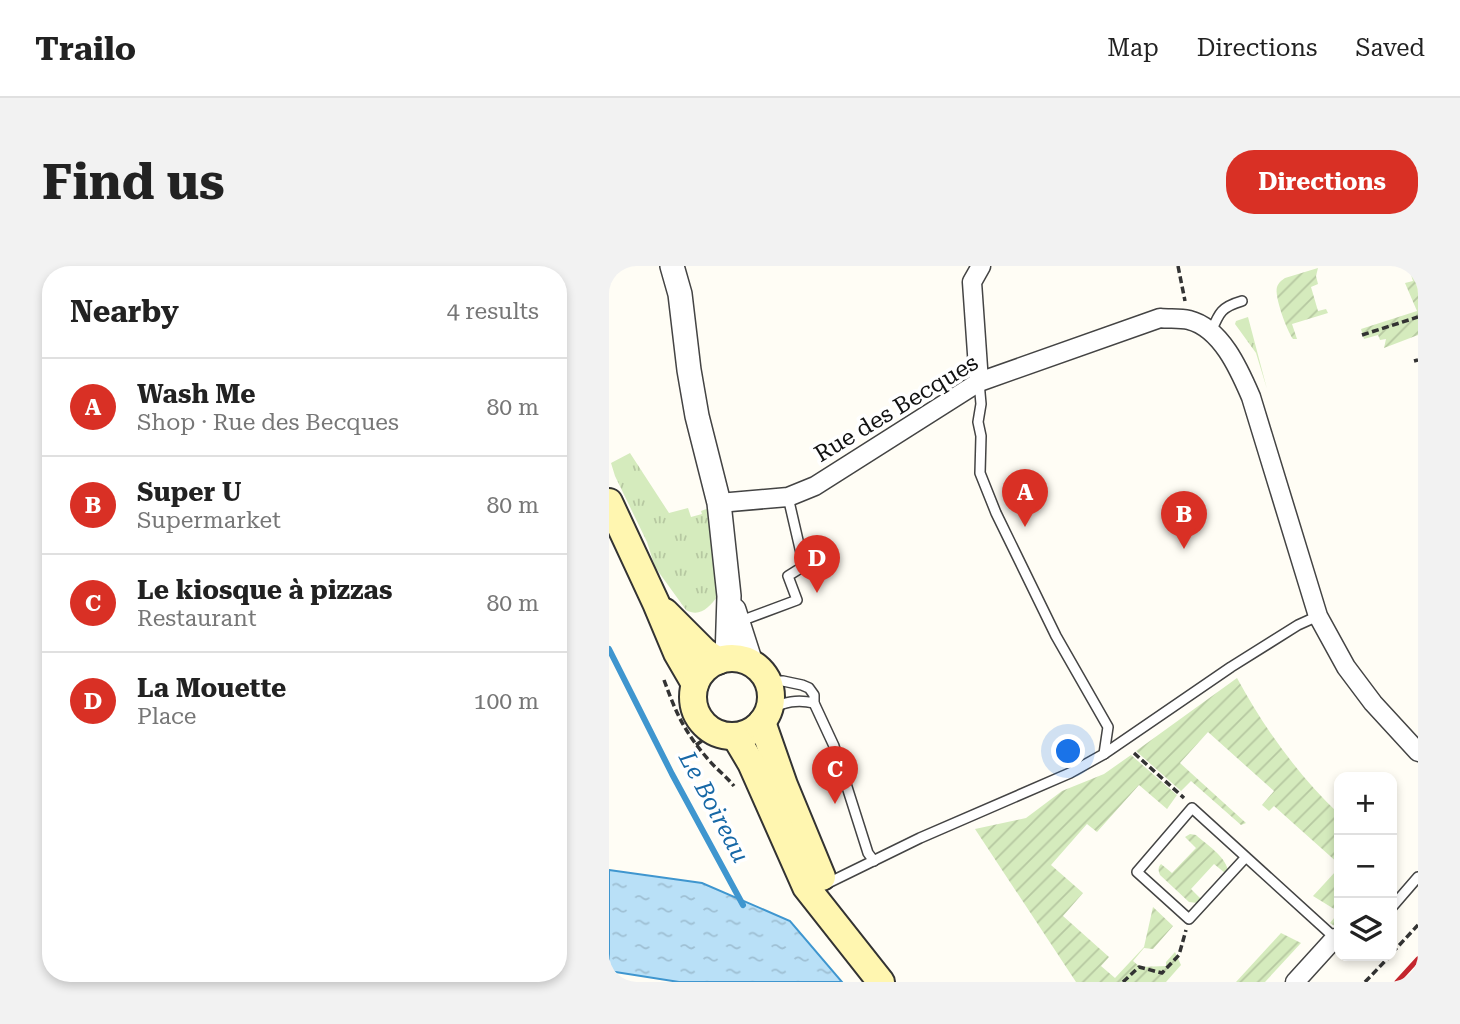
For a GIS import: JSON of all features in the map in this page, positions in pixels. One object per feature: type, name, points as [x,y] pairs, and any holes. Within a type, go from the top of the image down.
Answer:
[{"type":"main road","points":[[609,502],[677,653],[695,684]]},
{"type":"main road","points":[[656,603],[704,651],[741,666],[771,698],[765,715],[750,731],[715,737]]},
{"type":"main road","points":[[741,666],[704,670],[695,684],[693,698],[696,712],[715,737],[751,763],[806,887],[881,982]]},
{"type":"main road","points":[[765,715],[784,785],[825,885],[864,960]]},
{"type":"street","points":[[672,266],[680,294],[697,416],[719,503],[729,596],[741,666]]},
{"type":"street","points":[[979,382],[972,282],[981,266]]},
{"type":"street","name":"Rue des Becques","points":[[719,503],[787,497],[815,486],[979,382],[1160,318],[1190,320],[1212,332],[1223,345],[1238,368],[1251,397],[1318,616],[1346,667],[1373,703],[1418,752]]},
{"type":"street","points":[[729,596],[738,622],[741,666]]},
{"type":"street","points":[[1295,982],[1334,943]]},
{"type":"lane","points":[[1212,332],[1219,314],[1229,304],[1242,301]]},
{"type":"lane","points":[[979,382],[980,473],[996,513],[1056,636],[1108,727],[1104,754]]},
{"type":"lane","points":[[787,497],[804,566]]},
{"type":"lane","points":[[738,622],[797,600],[787,576],[824,549]]},
{"type":"lane","points":[[772,809],[786,821],[811,877],[825,885],[920,838],[1070,773],[1104,754],[1231,667],[1298,625],[1318,616]]},
{"type":"lane","points":[[741,666],[802,685],[809,688],[814,695],[814,703],[834,746],[868,853],[874,861]]},
{"type":"lane","points":[[765,715],[793,701],[814,703]]},
{"type":"lane","points":[[1246,857],[1189,919],[1137,872],[1192,808],[1246,857],[1334,937]]},
{"type":"lane","points":[[1397,901],[1418,877]]},
{"type":"path","points":[[1178,266],[1190,320]]},
{"type":"path","points":[[1362,335],[1418,317]]},
{"type":"path","points":[[1134,753],[1192,808]]},
{"type":"path","points":[[1123,982],[1139,967],[1162,973],[1179,955],[1189,919]]},
{"type":"path","points":[[1397,948],[1418,925]]},
{"type":"path","points":[[1365,982],[1384,961]]},
{"type":"green space","points":[[1408,266],[1418,266],[1418,335],[1384,348],[1386,339],[1380,340],[1378,335],[1364,339],[1361,329],[1417,311],[1405,283],[1413,281]]},
{"type":"green space","points":[[1318,268],[1318,284],[1311,287],[1318,311],[1326,309],[1328,313],[1292,324],[1297,339],[1293,339],[1277,298],[1277,287],[1285,278]]},
{"type":"green space","points":[[1248,317],[1267,389],[1256,353],[1235,324],[1236,321]]},
{"type":"green space","points":[[630,453],[669,513],[688,508],[691,517],[702,514],[701,511],[709,508],[718,596],[700,612],[686,610],[655,567],[647,542],[611,463]]},
{"type":"green space","points":[[1237,678],[1283,750],[1334,809],[1334,860],[1274,806],[1269,811],[1262,805],[1274,791],[1208,732],[1180,763],[1246,823],[1241,825],[1191,781],[1181,791],[1136,751]]},
{"type":"green space","points":[[1131,755],[1177,795],[1167,809],[1139,785],[1097,832],[1087,824],[1051,865],[1083,893],[1063,916],[1109,957],[1101,966],[1115,978],[1144,947],[1153,907],[1173,926],[1153,949],[1144,948],[1133,961],[1140,967],[1166,966],[1166,962],[1175,952],[1181,965],[1166,982],[1076,982],[975,829],[1026,818],[1062,791],[1104,774]]},
{"type":"green space","points":[[1196,835],[1215,851],[1228,870],[1225,873],[1214,864],[1191,889],[1202,900],[1197,903],[1189,902],[1160,875],[1159,870],[1161,864],[1172,873],[1196,848],[1185,837]]},
{"type":"green space","points":[[1334,873],[1334,909],[1313,896]]},
{"type":"green space","points":[[1281,933],[1301,943],[1265,982],[1236,982]]},
{"type":"water","points":[[609,870],[702,883],[790,921],[842,982],[679,982],[609,971]]},
{"type":"waterway","name":"Le Boireau","points":[[609,649],[672,774],[743,905]]},
{"type":"railway","points":[[1397,982],[1418,959]]},
{"type":"railway","points":[[1412,982],[1418,976]]},
{"type":"place","name":"Wash Me","points":[[1025,527]]},
{"type":"place","name":"Super U","points":[[1184,549]]},
{"type":"place","name":"La Mouette","points":[[817,593]]},
{"type":"place","name":"Le kiosque à pizzas","points":[[835,804]]}]
